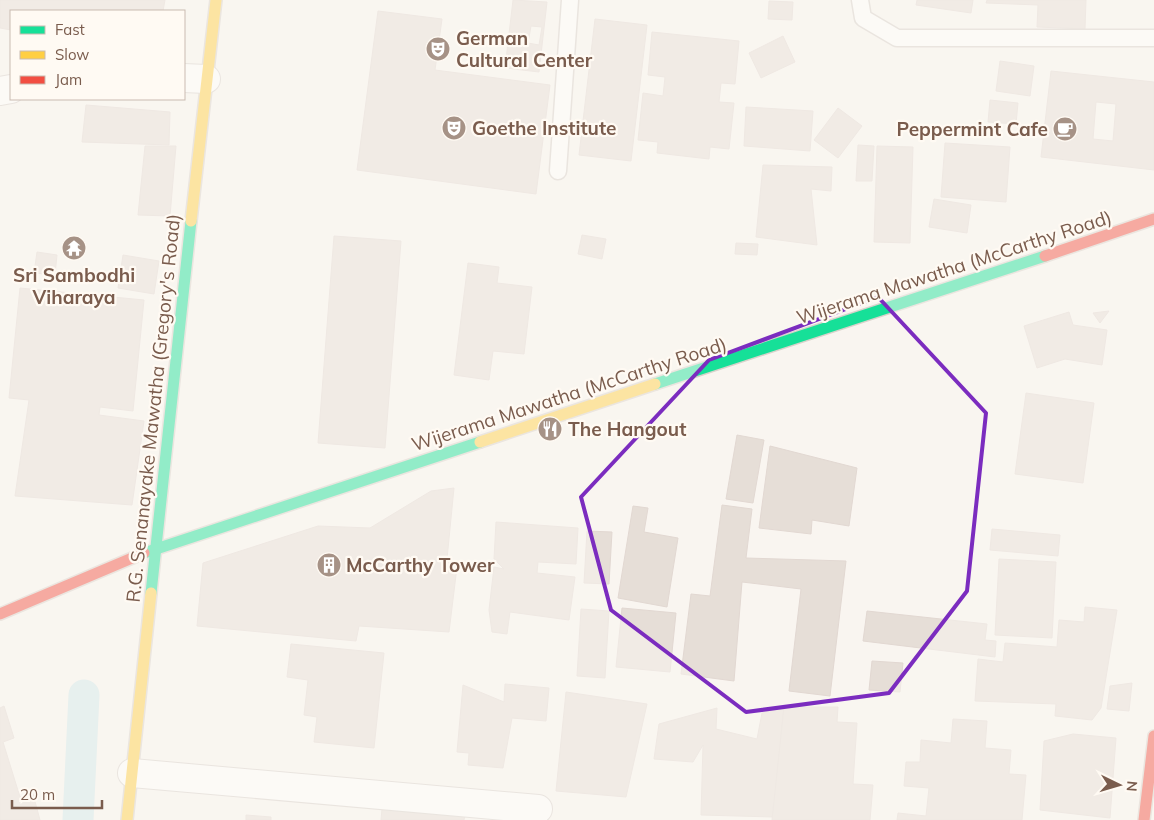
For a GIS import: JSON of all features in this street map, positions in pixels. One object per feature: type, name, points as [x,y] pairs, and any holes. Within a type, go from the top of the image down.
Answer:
[{"type":"main road","name":"R.G. Senanayake Mawatha (Gregory's Road)","points":[[127,820],[155,548],[195,78],[216,0]]},
{"type":"main road","name":"Wijerama Mawatha (McCarthy Road)","points":[[0,614],[155,548],[980,278],[1154,219]]},
{"type":"main road","points":[[1144,820],[1154,736]]},
{"type":"street","points":[[132,773],[538,809]]},
{"type":"lane","points":[[558,171],[570,0]]},
{"type":"lane","points":[[860,0],[863,18],[897,38],[1154,38]]},
{"type":"highlighted area","points":[[878,297],[986,413],[967,591],[889,693],[746,712],[611,610],[581,497],[709,360]]},
{"type":"building","points":[[0,0],[165,0],[163,10],[10,10],[10,30],[0,28]]},
{"type":"building","points":[[513,0],[547,2],[539,72],[505,68]],"holes":[[[531,26],[542,27],[539,45],[528,43]]]},
{"type":"building","points":[[917,0],[973,0],[971,13],[916,5]]},
{"type":"building","points":[[987,0],[1086,0],[1085,29],[1037,27],[1038,5],[986,3]]},
{"type":"building","points":[[769,1],[793,2],[792,20],[768,19]]},
{"type":"building","name":"Goethe Institute","points":[[378,11],[442,19],[435,70],[550,85],[536,194],[357,170]]},
{"type":"building","points":[[595,19],[647,25],[631,161],[579,155]]},
{"type":"building","points":[[652,32],[739,41],[735,84],[721,83],[719,102],[734,103],[729,149],[710,147],[709,159],[657,153],[658,142],[638,140],[643,93],[663,96],[665,77],[648,75]]},
{"type":"building","points":[[783,36],[795,62],[761,78],[749,53]]},
{"type":"building","points":[[1000,61],[1034,66],[1030,96],[996,91]]},
{"type":"building","points":[[1051,71],[1154,82],[1154,170],[1041,157]],"holes":[[[1096,102],[1116,104],[1113,141],[1093,139]]]},
{"type":"building","points":[[990,100],[1018,103],[1016,124],[988,122]]},
{"type":"building","points":[[86,105],[170,112],[169,145],[82,142]]},
{"type":"building","points":[[746,107],[813,111],[810,151],[744,146]]},
{"type":"building","points":[[838,108],[862,126],[838,158],[814,140]]},
{"type":"building","points":[[945,143],[1010,147],[1006,202],[941,197]]},
{"type":"building","points":[[858,145],[874,146],[872,181],[856,181]]},
{"type":"building","points":[[145,146],[176,146],[170,216],[138,215]]},
{"type":"building","points":[[877,146],[913,147],[910,243],[874,242]]},
{"type":"building","points":[[763,165],[832,167],[831,191],[811,189],[817,245],[756,237]]},
{"type":"building","points":[[934,199],[971,205],[967,233],[929,227]]},
{"type":"building","points":[[582,235],[606,239],[602,259],[578,254]]},
{"type":"building","points":[[334,236],[401,241],[385,448],[318,443]]},
{"type":"building","points":[[736,243],[758,244],[757,255],[735,254]]},
{"type":"building","points":[[37,252],[57,255],[55,275],[34,273]]},
{"type":"building","points":[[123,255],[159,261],[154,294],[118,288]]},
{"type":"building","points":[[468,263],[499,267],[497,283],[532,287],[524,354],[493,351],[489,380],[454,375]]},
{"type":"building","points":[[20,288],[144,300],[133,411],[100,407],[99,415],[144,421],[132,505],[15,496],[29,400],[9,398]]},
{"type":"building","points":[[1109,311],[1100,323],[1093,313]]},
{"type":"building","points":[[1069,312],[1073,325],[1107,330],[1102,365],[1065,359],[1037,368],[1024,326]]},
{"type":"building","points":[[1026,393],[1094,403],[1083,483],[1015,474]]},
{"type":"building","points":[[737,435],[764,440],[753,503],[726,499]]},
{"type":"building","points":[[770,446],[857,468],[849,526],[812,520],[811,534],[759,528]]},
{"type":"building","name":"McCarthy Tower","points":[[454,488],[447,559],[457,567],[449,632],[359,626],[356,641],[197,626],[203,563],[318,526],[370,528],[431,491]]},
{"type":"building","points":[[722,505],[752,509],[746,558],[846,561],[830,696],[789,691],[801,589],[742,582],[734,681],[681,674],[691,594],[710,596]]},
{"type":"building","points":[[633,506],[648,508],[644,532],[678,538],[667,607],[618,598]]},
{"type":"building","points":[[496,522],[578,528],[576,564],[538,562],[537,573],[575,577],[569,620],[510,612],[507,634],[492,632],[489,610],[494,567],[504,569],[494,559]]},
{"type":"building","points":[[992,529],[1060,535],[1058,556],[990,550]]},
{"type":"building","points":[[587,531],[612,532],[609,584],[584,583]]},
{"type":"building","points":[[999,559],[1056,562],[1052,638],[995,635]]},
{"type":"building","points":[[1085,607],[1117,610],[1101,708],[1092,720],[1055,716],[1056,704],[975,701],[978,659],[1003,662],[1005,643],[1057,647],[1059,620],[1084,622]]},
{"type":"building","points":[[622,608],[676,613],[670,672],[616,667]]},
{"type":"building","points":[[581,609],[609,611],[605,678],[577,676]]},
{"type":"building","points":[[867,611],[987,624],[985,640],[996,641],[995,657],[863,641]]},
{"type":"building","points":[[291,644],[384,653],[374,748],[314,742],[317,717],[304,715],[308,680],[287,677]]},
{"type":"building","points":[[872,661],[903,663],[900,692],[869,690]]},
{"type":"building","points":[[1132,683],[1129,711],[1107,709],[1110,686]]},
{"type":"building","points":[[505,684],[549,688],[546,721],[512,718],[503,768],[468,765],[469,753],[457,752],[463,685],[504,702]]},
{"type":"building","points":[[566,692],[647,704],[626,797],[556,791]]},
{"type":"building","points":[[4,706],[14,738],[3,742],[20,797],[33,794],[40,820],[0,820],[0,708]]},
{"type":"building","points":[[784,707],[773,817],[701,815],[703,745],[693,762],[654,759],[659,724],[717,708],[716,729],[757,739],[762,713]]},
{"type":"building","points":[[784,707],[838,707],[837,722],[857,723],[853,784],[873,785],[870,820],[772,820]]},
{"type":"building","points":[[953,719],[987,721],[985,748],[1011,750],[1009,774],[1026,775],[1022,820],[897,820],[898,813],[926,816],[929,788],[904,786],[906,762],[920,762],[921,740],[951,743]]},
{"type":"building","points":[[1073,734],[1116,738],[1110,818],[1040,810],[1044,741]]},
{"type":"building","points":[[382,809],[465,815],[464,820],[381,820]]},
{"type":"building","points":[[246,815],[271,817],[271,820],[246,820]]},
{"type":"waterway","points":[[78,820],[84,695]]},
{"type":"traffic: fast","points":[[151,593],[191,221]]},
{"type":"traffic: fast","points":[[655,384],[1045,256]]},
{"type":"traffic: fast","points":[[144,553],[480,442]]},
{"type":"traffic: slow","points":[[191,221],[216,0]]},
{"type":"traffic: slow","points":[[480,442],[655,384]]},
{"type":"traffic: slow","points":[[127,820],[151,593]]},
{"type":"traffic: jam","points":[[1045,256],[1154,219]]},
{"type":"traffic: jam","points":[[0,614],[144,553]]},
{"type":"traffic: jam","points":[[1144,820],[1154,736]]},
{"type":"place","name":"German Cultural Center","points":[[438,49]]},
{"type":"place","name":"Goethe Institute","points":[[454,128]]},
{"type":"place","name":"Peppermint Cafe","points":[[1065,129]]},
{"type":"place","name":"Sri Sambodhi Viharaya","points":[[74,248]]},
{"type":"place","name":"The Hangout","points":[[550,429]]},
{"type":"place","name":"McCarthy Tower","points":[[329,565]]}]
